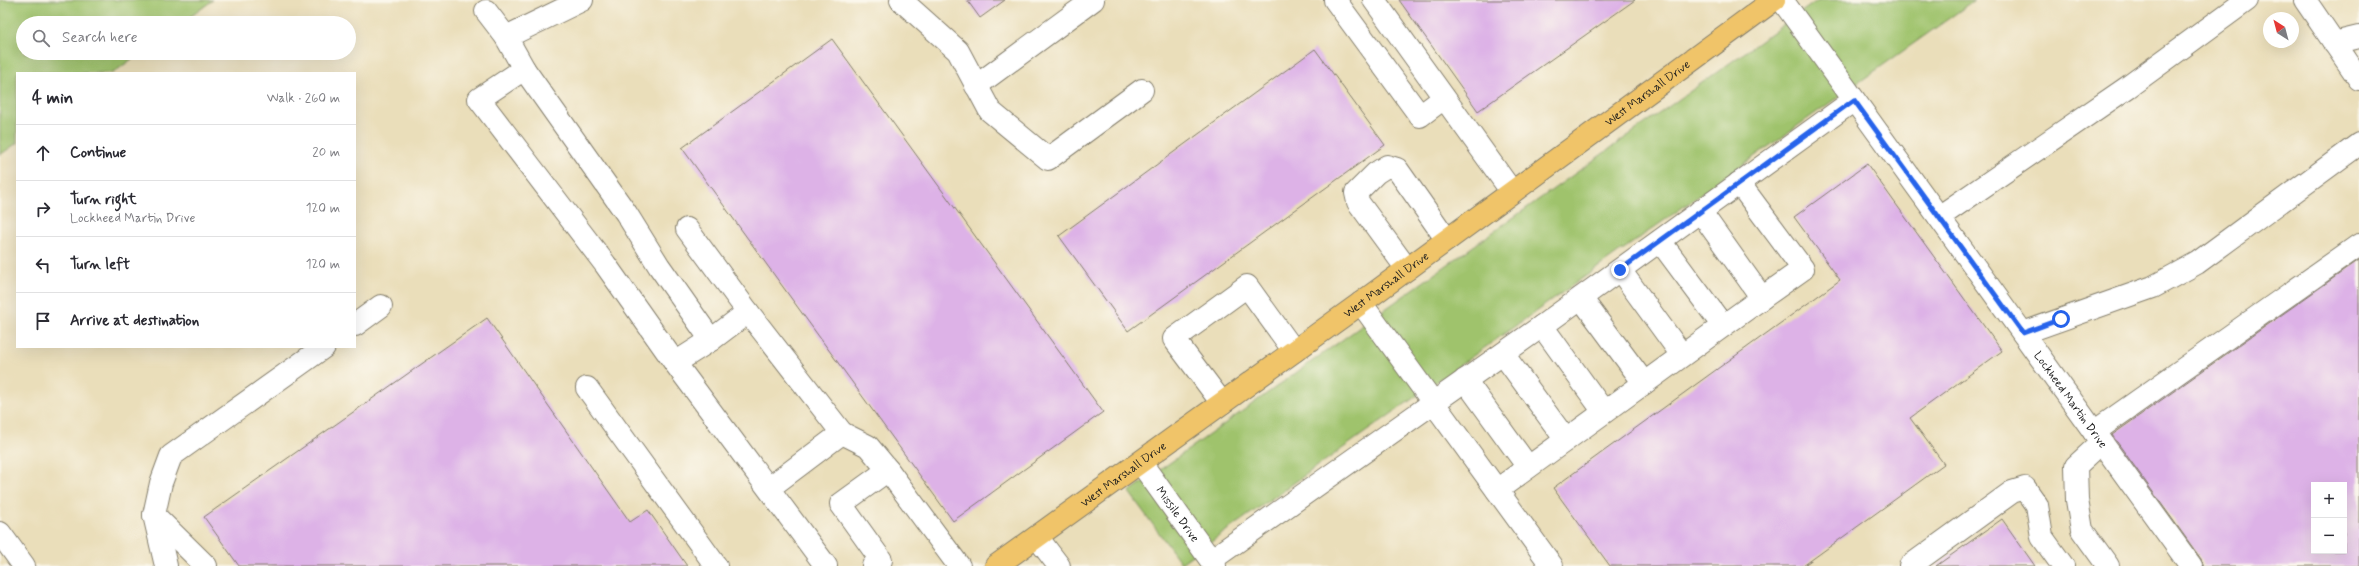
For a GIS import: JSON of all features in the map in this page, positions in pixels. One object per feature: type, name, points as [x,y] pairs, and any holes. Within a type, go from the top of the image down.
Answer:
[{"type":"main road","name":"West Marshall Drive","points":[[996,566],[1141,463],[1222,402],[1361,303],[1774,0]]},
{"type":"lane","points":[[506,36],[582,0]]},
{"type":"lane","points":[[901,0],[958,51],[990,111],[1048,159],[1142,90]]},
{"type":"lane","points":[[976,86],[1093,0]]},
{"type":"lane","points":[[1335,0],[1420,116],[1444,98]]},
{"type":"lane","points":[[1374,0],[1512,192]]},
{"type":"lane","name":"Lockheed Martin Drive","points":[[1782,0],[2191,566]]},
{"type":"lane","points":[[1939,217],[2128,87],[2247,0]]},
{"type":"lane","points":[[2305,0],[2359,79]]},
{"type":"lane","points":[[486,11],[506,36],[524,69],[626,213],[659,266],[712,340]]},
{"type":"lane","points":[[2334,43],[2359,37]]},
{"type":"lane","points":[[524,69],[479,99],[605,264],[675,363],[826,566]]},
{"type":"lane","points":[[1213,563],[1854,100]]},
{"type":"lane","points":[[2023,333],[2153,287],[2197,263],[2359,144]]},
{"type":"lane","points":[[1407,269],[1358,202],[1356,193],[1376,173],[1387,166],[1397,169],[1447,240]]},
{"type":"lane","points":[[1497,490],[1803,269],[1739,183]]},
{"type":"lane","points":[[1700,212],[1762,298]]},
{"type":"lane","points":[[687,229],[748,312],[842,433],[868,446],[888,470],[959,566]]},
{"type":"lane","points":[[1660,241],[1723,326]]},
{"type":"lane","points":[[2108,566],[2082,530],[2077,500],[2076,466],[2098,437],[2359,245]]},
{"type":"lane","points":[[1620,270],[1682,356]]},
{"type":"lane","points":[[1222,402],[1174,338],[1247,286],[1294,351]]},
{"type":"lane","points":[[1581,298],[1644,383]]},
{"type":"lane","points":[[1361,303],[1552,566]]},
{"type":"lane","points":[[356,324],[381,306]]},
{"type":"lane","points":[[675,363],[712,340],[748,312]]},
{"type":"lane","points":[[1542,326],[1604,412]]},
{"type":"lane","points":[[166,566],[154,515],[160,483],[171,456],[323,348]]},
{"type":"lane","points":[[1503,354],[1566,440]]},
{"type":"lane","points":[[1465,380],[1528,467]]},
{"type":"lane","points":[[587,388],[716,566]]},
{"type":"lane","points":[[769,488],[842,433]]},
{"type":"lane","name":"Missile Drive","points":[[1141,463],[1213,563]]},
{"type":"lane","points":[[873,566],[881,560],[841,504],[888,470]]},
{"type":"lane","points":[[1910,566],[2012,492],[2025,488],[2036,506],[2042,537],[2063,566]]},
{"type":"lane","points":[[154,515],[206,566]]},
{"type":"lane","points":[[0,533],[24,566]]},
{"type":"lane","points":[[1037,537],[1059,566]]},
{"type":"green space","points":[[0,0],[213,0],[191,16],[16,16],[16,60],[131,60],[114,72],[16,72],[16,144],[0,155]]},
{"type":"green space","points":[[1818,0],[1975,0],[1181,563],[1129,492]]},
{"type":"building","points":[[967,0],[1005,0],[980,18]]},
{"type":"building","points":[[1399,0],[1635,0],[1478,111]]},
{"type":"building","points":[[832,39],[1103,412],[953,521],[682,148]]},
{"type":"building","points":[[1315,49],[1385,145],[1128,331],[1059,236]]},
{"type":"building","points":[[1867,164],[2002,351],[1910,418],[1944,464],[1803,566],[1610,566],[1553,488],[1840,280],[1794,217]]},
{"type":"building","points":[[2359,260],[2359,566],[2204,566],[2201,559],[2112,435]]},
{"type":"building","points":[[487,318],[630,522],[648,510],[687,566],[239,566],[204,517]]},
{"type":"building","points":[[2002,519],[2035,566],[1936,566]]},
{"type":"route","points":[[1620,270],[1854,100],[2023,333],[2061,319]]}]
